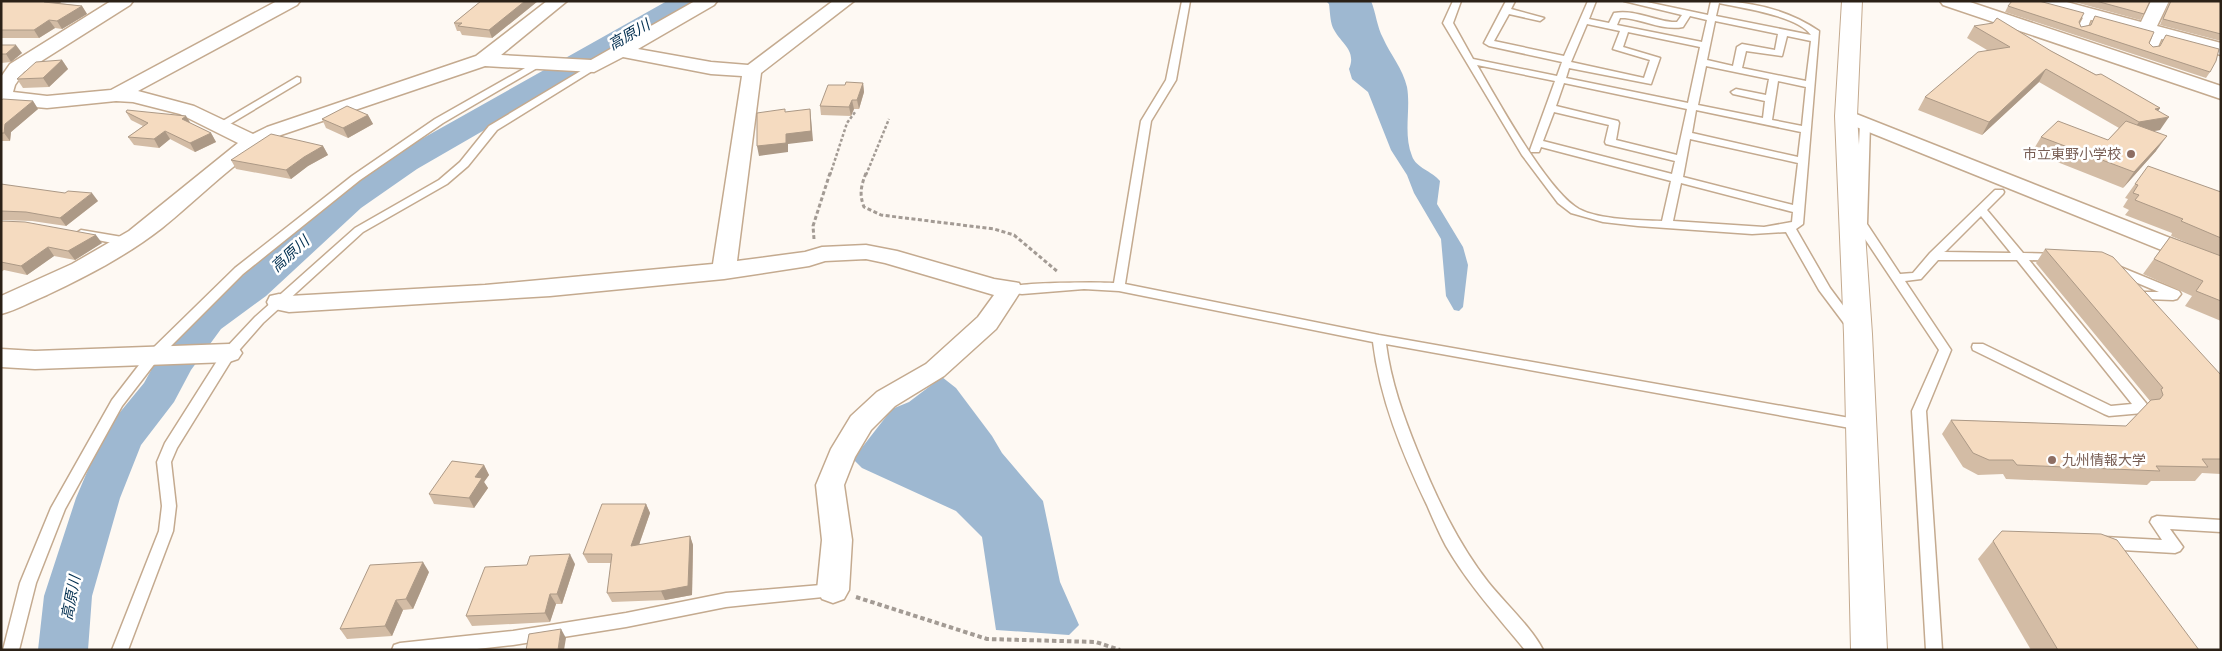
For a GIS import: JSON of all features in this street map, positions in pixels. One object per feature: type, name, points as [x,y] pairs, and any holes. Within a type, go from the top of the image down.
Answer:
[{"type":"street","points":[[124,1],[17,68],[2,91],[47,102],[116,95],[134,96],[187,110],[251,141]]},
{"type":"street","points":[[116,95],[291,1]]},
{"type":"street","points":[[1,306],[88,266],[128,242],[154,224],[230,156],[251,141],[316,116],[483,60],[558,1]]},
{"type":"street","points":[[483,60],[594,66],[708,1]]},
{"type":"street","points":[[620,51],[711,68],[752,71],[845,1]]},
{"type":"street","points":[[1851,1],[1856,120],[1858,334],[1869,650]]},
{"type":"street","points":[[1949,1],[2219,88]]},
{"type":"street","points":[[2042,1],[2086,21],[2153,31],[2221,49]]},
{"type":"street","points":[[2153,31],[2160,1]]},
{"type":"street","points":[[21,46],[51,46]]},
{"type":"street","points":[[724,271],[752,71]]},
{"type":"street","points":[[1856,120],[2221,266]]},
{"type":"street","points":[[279,302],[289,304],[420,299],[724,271],[809,259],[822,254],[866,252],[889,256],[994,287],[1010,288],[987,323],[935,370],[886,399],[861,423],[841,456],[830,485],[837,540],[833,590]]},
{"type":"street","points":[[1,358],[36,360],[229,353]]},
{"type":"lane","points":[[1119,287],[1146,121],[1171,80],[1186,1]]},
{"type":"lane","points":[[1457,1],[1448,23],[1531,161],[1554,191],[1574,211],[1600,218],[1667,224],[1752,229],[1790,229],[1797,224],[1816,33],[1782,14],[1720,1]]},
{"type":"lane","points":[[1511,1],[1489,43],[1648,82],[1655,58],[1618,49],[1625,29]]},
{"type":"lane","points":[[1531,161],[1567,62],[1592,1]]},
{"type":"lane","points":[[1628,1],[1815,38]]},
{"type":"lane","points":[[1667,224],[1715,1]]},
{"type":"lane","points":[[1506,10],[1540,18]]},
{"type":"lane","points":[[1612,27],[1617,15],[1626,14],[1637,16],[1659,25],[1680,26],[1688,13]]},
{"type":"lane","points":[[1584,21],[1705,45]]},
{"type":"lane","points":[[2152,49],[2153,31]]},
{"type":"lane","points":[[1737,70],[1742,47],[1778,54],[1783,32]]},
{"type":"lane","points":[[1470,61],[1806,130]]},
{"type":"lane","points":[[11,650],[28,583],[58,508],[117,403],[154,356],[239,271],[356,178],[439,121],[541,62]]},
{"type":"lane","points":[[1702,62],[1810,85]]},
{"type":"lane","points":[[120,650],[166,531],[169,506],[164,462],[170,447],[229,353],[259,320],[359,230],[443,182],[464,164],[493,128],[594,66]]},
{"type":"lane","points":[[1767,122],[1774,78]]},
{"type":"lane","points":[[221,126],[297,80]]},
{"type":"lane","points":[[1736,92],[1771,99]]},
{"type":"lane","points":[[1551,108],[1614,123],[1610,142],[1681,159]]},
{"type":"lane","points":[[1856,120],[1862,224],[1945,350],[1919,411],[1934,650]]},
{"type":"lane","points":[[1686,135],[1803,161]]},
{"type":"lane","points":[[1538,143],[1798,210]]},
{"type":"lane","points":[[1899,278],[1917,276],[1934,256],[1999,192]]},
{"type":"lane","points":[[1978,347],[2109,411],[2143,408],[1981,209]]},
{"type":"lane","points":[[1790,229],[1825,290],[1858,334]]},
{"type":"lane","points":[[65,232],[128,242]]},
{"type":"lane","points":[[1934,256],[2073,257]]},
{"type":"lane","points":[[2099,262],[2175,294],[2173,296],[2137,296],[2150,310]]},
{"type":"lane","points":[[1010,288],[1022,290],[1073,286],[1119,287],[1379,339],[1861,425]]},
{"type":"lane","points":[[1379,339],[1383,372],[1392,404],[1422,480],[1452,543],[1482,586],[1535,650]]},
{"type":"lane","points":[[2090,542],[2174,547],[2157,522],[2221,526]]},
{"type":"lane","points":[[400,650],[513,638],[626,620],[726,600],[833,590]]},
{"type":"path","points":[[822,254],[814,246],[813,226],[847,123],[856,111]]},
{"type":"path","points":[[889,119],[861,186],[860,196],[864,207],[881,215],[994,229],[1014,235],[1073,286]]},
{"type":"path","points":[[833,590],[987,640],[1096,642],[1120,650]]},
{"type":"water","points":[[1326,1],[1371,1],[1381,34],[1403,74],[1408,95],[1409,148],[1417,164],[1440,181],[1437,204],[1463,247],[1468,265],[1463,307],[1459,311],[1454,310],[1446,296],[1441,239],[1414,193],[1407,175],[1391,150],[1368,92],[1352,79],[1349,69],[1351,62],[1350,52],[1333,28],[1329,4]]},
{"type":"water","points":[[942,377],[956,388],[992,436],[1002,453],[1043,501],[1060,582],[1079,625],[1069,635],[996,630],[982,537],[956,511],[862,468],[853,459],[892,409],[909,402]]},
{"type":"building","points":[[1,1],[45,1],[82,6],[57,21],[49,20],[34,30],[1,30]]},
{"type":"building","points":[[481,1],[525,1],[489,30],[458,26],[462,23],[454,23]]},
{"type":"building","points":[[2012,1],[2039,1],[2084,13],[2079,22],[2081,27],[2091,25],[2095,16],[2154,32],[2149,43],[2153,47],[2160,46],[2166,35],[2219,49],[2216,61],[2210,72],[2008,6]]},
{"type":"building","points":[[2096,1],[2150,1],[2144,14]]},
{"type":"building","points":[[2171,1],[2221,1],[2221,34],[2163,19]]},
{"type":"building","points":[[1997,18],[2051,51],[2096,75],[2101,74],[2160,108],[2155,109],[2169,117],[2139,122],[2046,69],[1989,122],[1925,97],[1978,52],[2010,47],[1974,26],[1993,23]]},
{"type":"building","points":[[1,45],[16,45],[6,54],[1,54]]},
{"type":"building","points":[[62,60],[43,78],[17,79],[36,62]]},
{"type":"building","points":[[846,82],[863,83],[857,100],[852,100],[849,107],[820,106],[828,85],[845,85]]},
{"type":"building","points":[[1,100],[33,101],[5,124],[4,133],[1,133]]},
{"type":"building","points":[[347,106],[368,115],[343,128],[322,119]]},
{"type":"building","points":[[785,109],[785,112],[810,109],[811,131],[786,134],[786,143],[757,146],[757,113]]},
{"type":"building","points":[[127,110],[186,116],[182,119],[211,133],[190,143],[165,131],[154,139],[128,137],[148,123],[126,112]]},
{"type":"building","points":[[2058,121],[2108,140],[2126,121],[2167,136],[2134,172],[2041,137]]},
{"type":"building","points":[[271,134],[323,146],[286,170],[231,160]]},
{"type":"building","points":[[2148,166],[2221,192],[2221,238],[2181,221],[2183,219],[2135,200],[2139,195],[2133,193],[2138,185],[2135,184]]},
{"type":"building","points":[[1,184],[65,193],[68,191],[92,193],[60,218],[26,212],[1,211]]},
{"type":"building","points":[[1,221],[25,222],[96,235],[68,251],[48,247],[21,266],[1,262]]},
{"type":"building","points":[[2170,237],[2221,256],[2221,301],[2196,291],[2203,281],[2154,259]]},
{"type":"building","points":[[2045,249],[2102,252],[2113,257],[2221,375],[2221,459],[2202,459],[2208,467],[2156,466],[2160,471],[2017,465],[2013,460],[1989,460],[1973,453],[1951,420],[2126,426],[2151,400],[2160,399],[2163,395],[2161,389],[2163,388]]},
{"type":"building","points":[[452,461],[484,465],[475,477],[482,478],[469,498],[429,494]]},
{"type":"building","points":[[602,504],[646,504],[631,546],[690,536],[688,586],[661,591],[607,593],[612,554],[583,554]]},
{"type":"building","points":[[2002,531],[2101,534],[2117,540],[2199,650],[2058,650],[1993,541]]},
{"type":"building","points":[[570,554],[557,594],[550,594],[545,613],[466,616],[485,567],[527,565],[530,556]]},
{"type":"building","points":[[423,562],[406,599],[396,600],[385,626],[340,629],[370,565]]},
{"type":"building","points":[[561,629],[558,650],[526,650],[529,634]]},
{"type":"waterway","name":"高原川","points":[[63,650],[68,596],[98,498],[122,439],[159,392],[174,364],[207,320],[253,287],[349,201],[405,162],[687,1]]},
{"type":"place","name":"市立東野小学校","points":[[2131,154]]},
{"type":"place","name":"九州情報大学","points":[[2052,460]]}]
